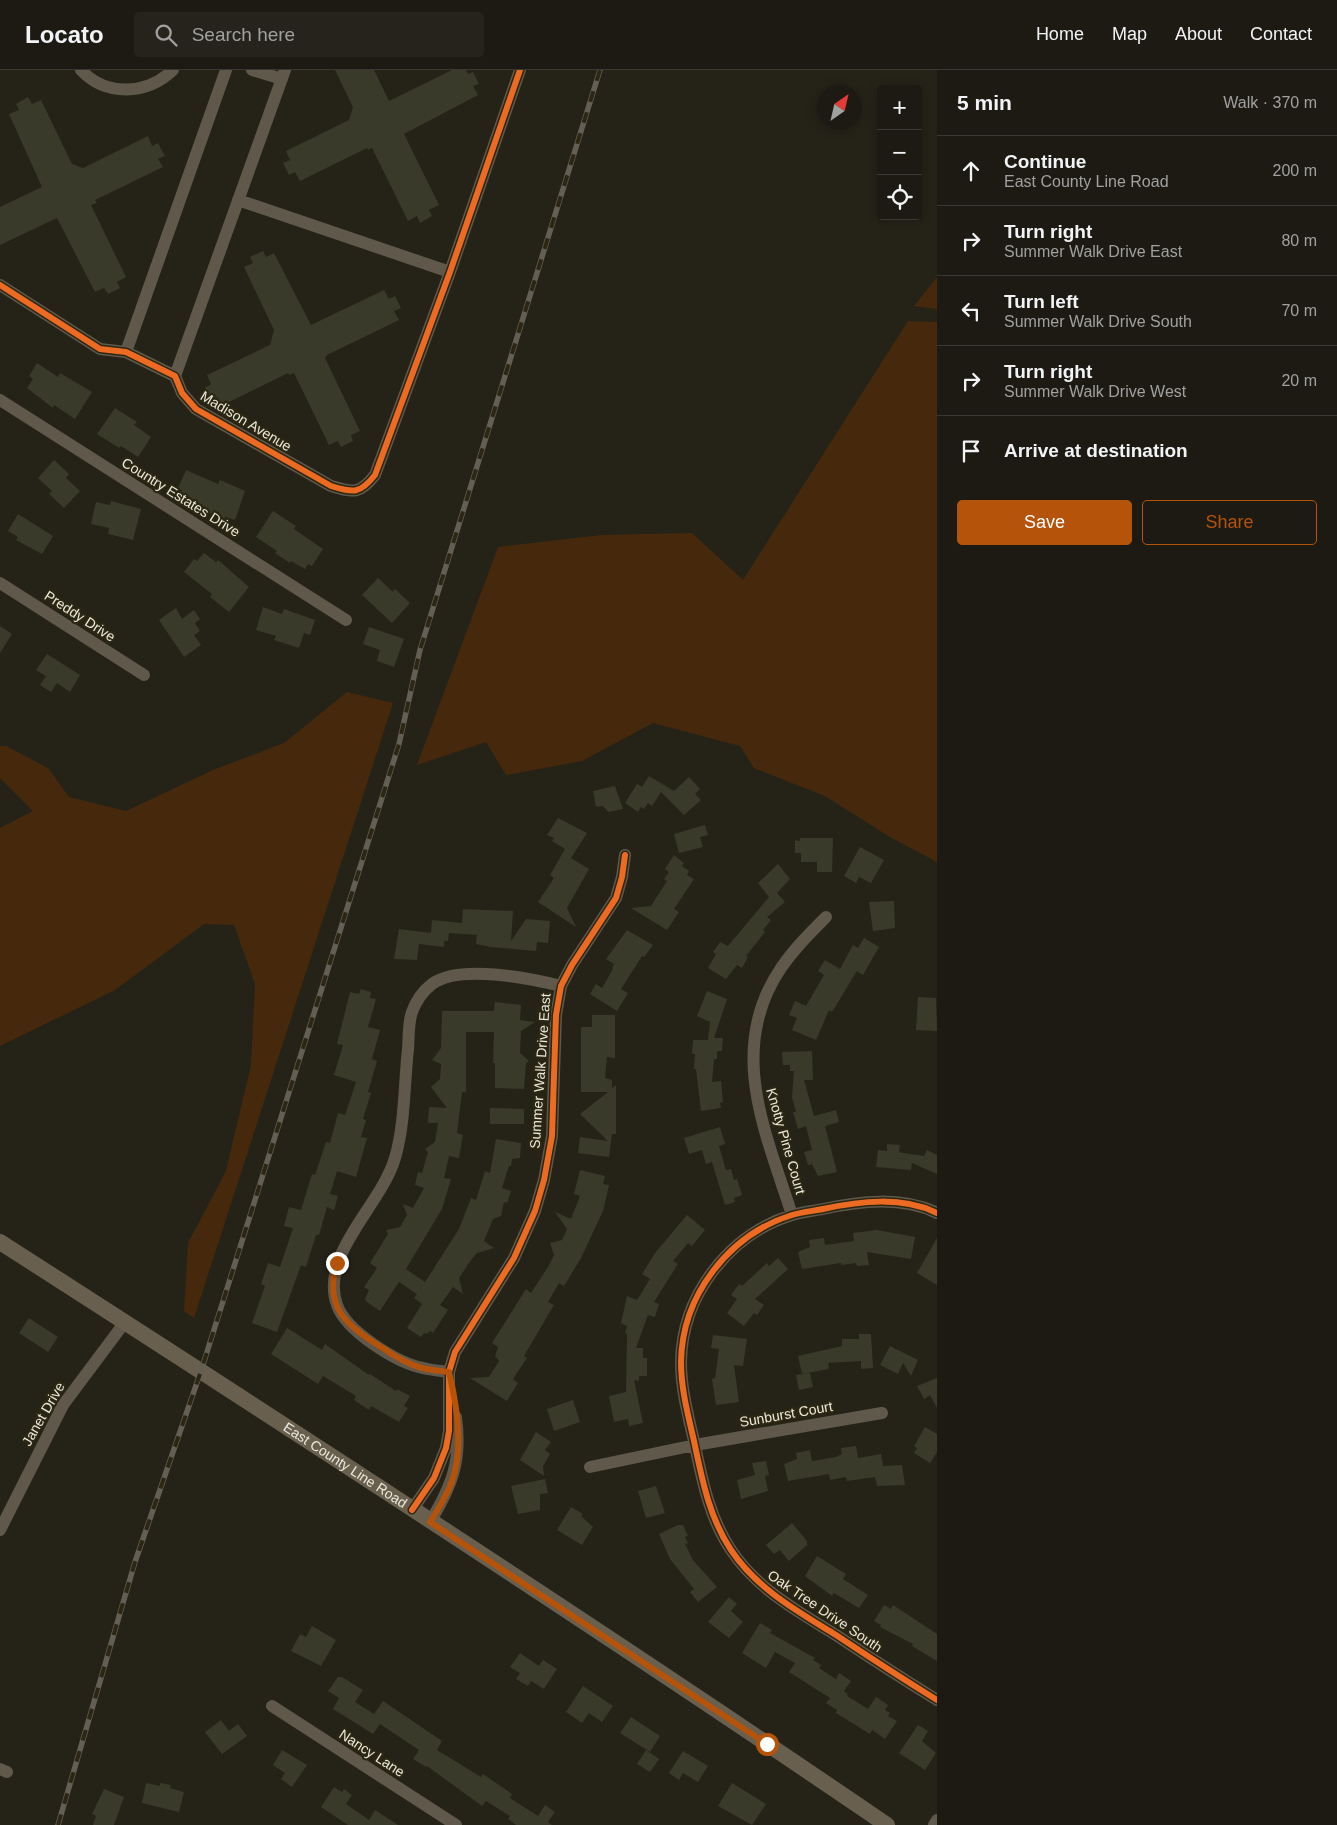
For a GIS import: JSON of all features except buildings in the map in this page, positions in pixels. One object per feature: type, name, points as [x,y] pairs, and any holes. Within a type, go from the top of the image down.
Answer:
[{"type":"main road","name":"East County Line Road","points":[[0,1242],[412,1510],[887,1825]]},
{"type":"street","points":[[81,70],[95,81],[107,86],[131,90],[155,83],[172,70]]},
{"type":"street","points":[[126,352],[226,70]]},
{"type":"street","points":[[0,285],[100,349],[126,352],[175,376],[283,75],[252,70]]},
{"type":"street","points":[[238,200],[450,272],[520,70]]},
{"type":"street","name":"Madison Avenue","points":[[175,376],[182,393],[196,409],[332,486],[352,492],[361,489],[376,475],[450,272]]},
{"type":"street","name":"Country Estates Drive","points":[[0,400],[346,620]]},
{"type":"street","name":"Preddy Drive","points":[[0,583],[144,675]]},
{"type":"street","name":"Summer Walk Drive East","points":[[412,1510],[434,1478],[446,1448],[449,1430],[449,1372],[458,1345],[520,1246],[539,1199],[552,1136],[556,1015],[561,986],[572,965],[616,898],[622,877],[625,855]]},
{"type":"street","name":"Knotty Pine Court","points":[[792,1215],[757,1104],[752,1066],[754,1041],[763,1004],[776,976],[799,945],[826,917]]},
{"type":"street","points":[[449,1372],[424,1368],[399,1359],[354,1330],[343,1318],[337,1305],[333,1288],[337,1263],[381,1191],[397,1150],[410,1019],[420,996],[439,980],[451,975],[469,973],[542,981],[561,986]]},
{"type":"street","name":"Oak Tree Drive South","points":[[937,1213],[913,1205],[868,1201],[792,1215],[768,1225],[747,1238],[714,1268],[695,1301],[682,1343],[682,1381],[694,1445],[705,1491],[715,1521],[730,1549],[750,1574],[768,1591],[937,1700]]},
{"type":"street","name":"Janet Drive","points":[[0,1530],[63,1405],[125,1322]]},
{"type":"street","name":"Summer Walk Drive East","points":[[430,1522],[447,1494],[453,1479],[457,1456],[457,1428],[449,1372]]},
{"type":"street","name":"Sunburst Court","points":[[590,1467],[694,1445],[882,1413]]},
{"type":"street","name":"Nancy Lane","points":[[272,1706],[456,1825]]},
{"type":"street","points":[[934,1825],[937,1820]]},
{"type":"shaded area","points":[[937,277],[937,309],[914,306]]},
{"type":"shaded area","points":[[908,321],[937,322],[937,862],[890,837],[825,796],[754,768],[740,746],[653,723],[582,761],[506,775],[486,742],[417,765],[498,547],[602,535],[692,533],[743,580]]},
{"type":"shaded area","points":[[347,692],[393,703],[194,1318],[184,1311],[188,1243],[226,1171],[251,1065],[255,984],[234,925],[204,924],[115,990],[0,1046],[0,828],[33,811],[0,778],[0,746],[6,746],[48,768],[69,797],[126,811],[213,770],[284,743]]},
{"type":"railway","points":[[58,1825],[135,1562],[201,1371],[399,744],[420,650],[600,70]]},
{"type":"cycle path","points":[[0,285],[100,349],[126,352],[175,376],[182,393],[196,409],[331,486],[351,491],[361,489],[375,475],[450,272],[520,70]]},
{"type":"cycle path","points":[[412,1510],[434,1478],[446,1448],[449,1431],[449,1372],[455,1352],[514,1258],[535,1211],[544,1180],[552,1136],[556,1015],[561,986],[572,965],[616,898],[622,877],[625,855]]},
{"type":"cycle path","points":[[937,1213],[910,1204],[866,1202],[800,1213],[769,1224],[748,1237],[729,1253],[713,1271],[700,1292],[690,1314],[683,1338],[681,1362],[685,1402],[707,1497],[723,1537],[741,1564],[765,1588],[792,1608],[937,1700]]},
{"type":"route","points":[[337,1263],[333,1278],[333,1288],[337,1305],[343,1318],[354,1330],[399,1359],[424,1368],[449,1372],[453,1387],[458,1448],[453,1479],[447,1494],[430,1522],[767,1744]]}]
